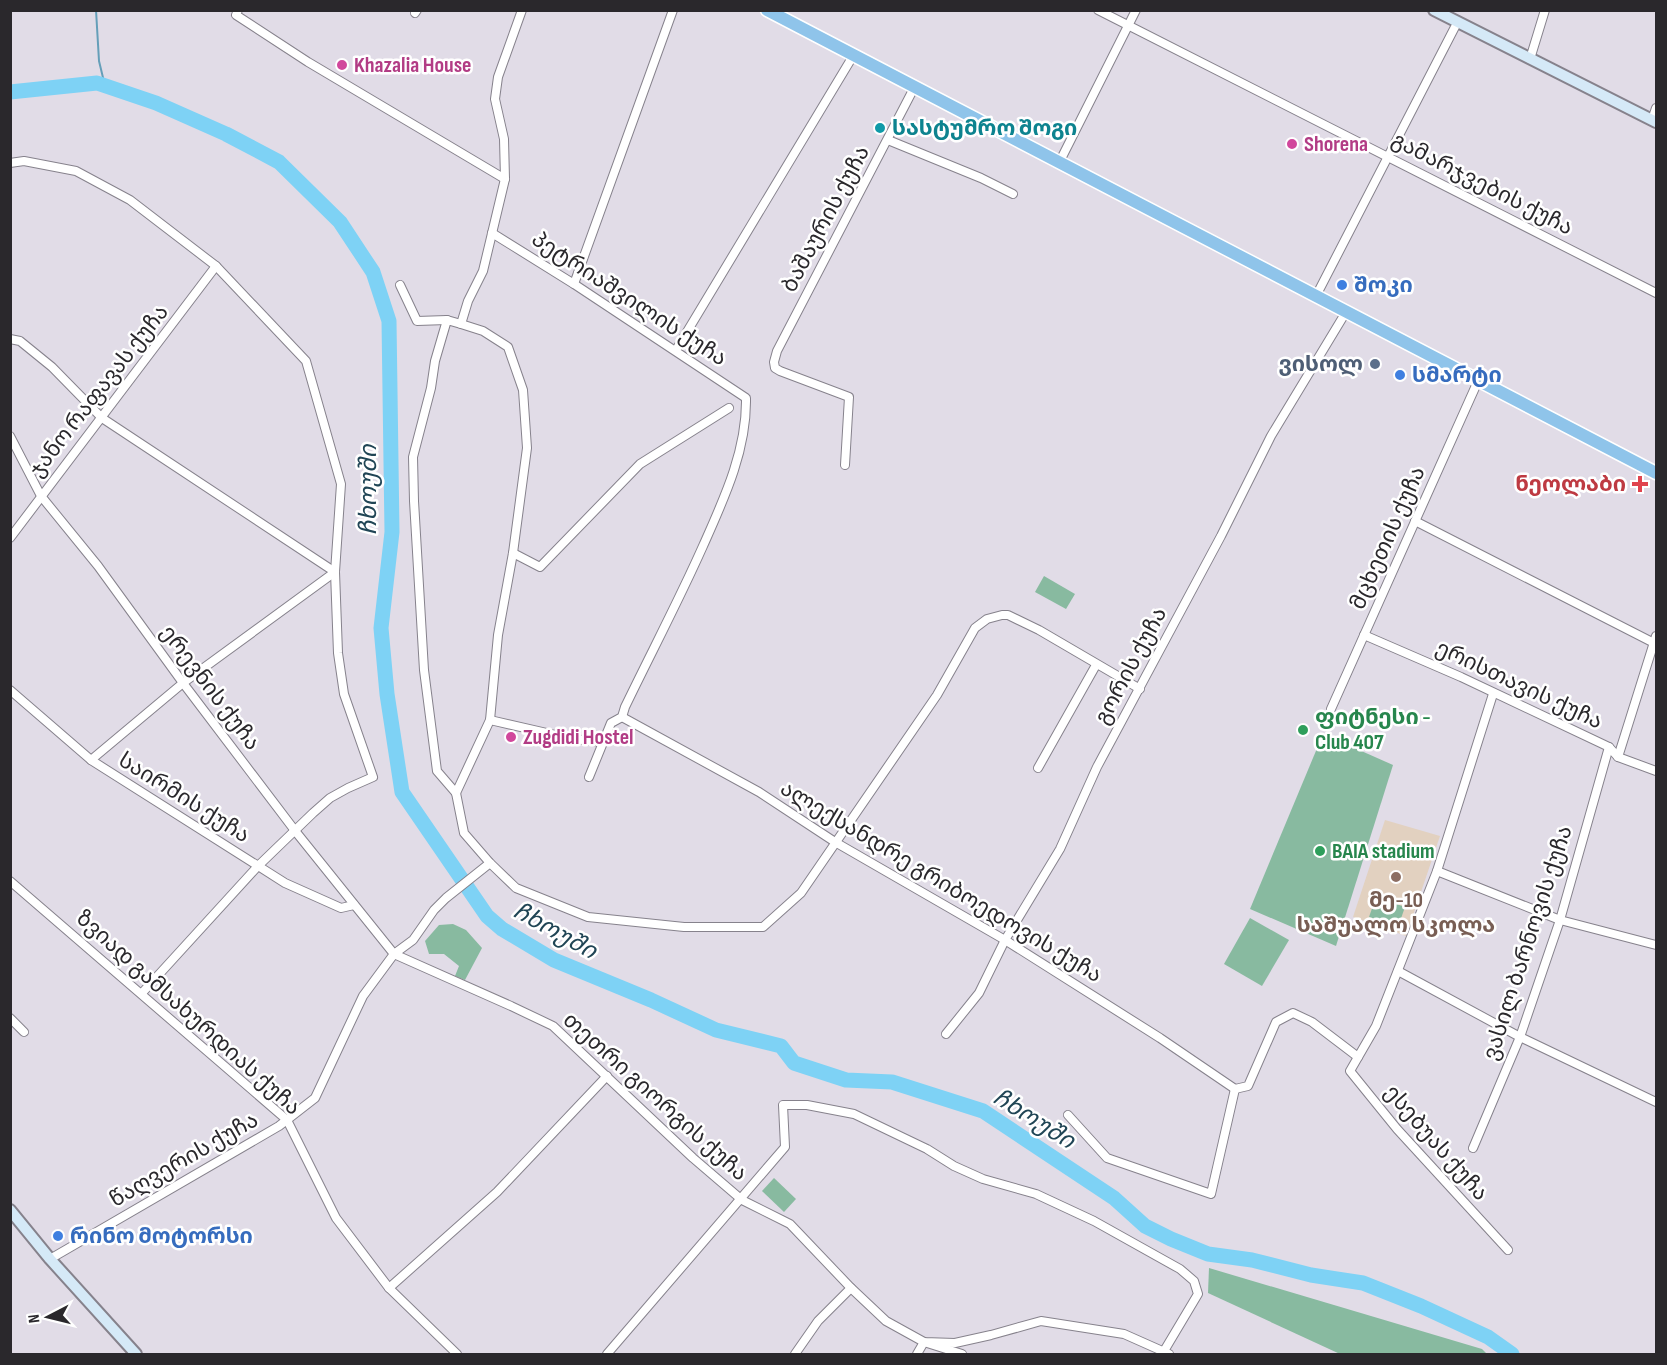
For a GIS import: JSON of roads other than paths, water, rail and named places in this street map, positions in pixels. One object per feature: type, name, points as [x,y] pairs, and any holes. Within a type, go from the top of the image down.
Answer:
[{"type":"highway","points":[[767,10],[1656,473]]},
{"type":"main road","points":[[1434,10],[1654,121]]},
{"type":"main road","points":[[10,1210],[50,1259],[136,1354]]},
{"type":"street","points":[[238,10],[236,15],[308,62],[505,179]]},
{"type":"street","points":[[461,324],[468,301],[483,271],[505,179],[504,139],[495,99],[498,77],[522,10]]},
{"type":"street","points":[[574,284],[673,10]]},
{"type":"street","name":"გამარჯვების ქუჩა","points":[[1098,10],[1656,293]]},
{"type":"street","points":[[1059,164],[1136,10]]},
{"type":"street","points":[[1530,59],[1545,10]]},
{"type":"street","points":[[1316,296],[1457,23]]},
{"type":"street","points":[[676,350],[853,56]]},
{"type":"street","name":"ბაშაურის ქუჩა","points":[[845,465],[849,397],[775,368],[774,362],[777,351],[914,88]]},
{"type":"street","points":[[1654,121],[1656,108]]},
{"type":"street","points":[[888,140],[981,178],[1013,194]]},
{"type":"street","points":[[10,163],[24,161],[76,171],[130,200],[216,266],[306,361],[341,484],[335,572],[338,653],[344,694],[373,777],[330,798],[258,866],[142,993]]},
{"type":"street","name":"პეტრიაშვილის ქუჩა","points":[[492,234],[574,284],[746,398],[746,419],[740,451],[720,510],[622,717]]},
{"type":"street","name":"ჯანო რაფავას ქუჩა","points":[[10,538],[216,266]]},
{"type":"street","points":[[400,285],[417,321],[447,320],[483,331],[508,347],[523,390],[527,447],[513,553],[498,635],[490,720],[456,793]]},
{"type":"street","name":"გორის ქუჩა","points":[[946,1034],[979,993],[1005,940],[1060,849],[1097,767],[1271,436],[1346,312]]},
{"type":"street","points":[[447,320],[435,360],[431,388],[413,457],[424,670],[437,771],[456,793],[464,833],[516,888],[588,917],[684,927],[763,927],[801,893],[937,695],[975,628],[981,622],[997,616],[1008,615],[1039,630],[1140,689]]},
{"type":"street","points":[[10,339],[20,341],[52,367],[102,418],[335,572]]},
{"type":"street","name":"მცხეთის ქუჩა","points":[[1331,709],[1478,381]]},
{"type":"street","points":[[513,553],[540,567],[640,464],[729,408]]},
{"type":"street","name":"ერევნის ქუჩა","points":[[10,436],[40,496],[98,566],[296,832],[394,954]]},
{"type":"street","points":[[1415,521],[1656,641],[1618,757]]},
{"type":"street","points":[[91,760],[183,683],[335,572]]},
{"type":"street","name":"ერისთავის ქუჩა","points":[[1364,635],[1461,677],[1492,694],[1609,747],[1618,757],[1656,771]]},
{"type":"street","points":[[1038,768],[1096,665]]},
{"type":"street","name":"საირმის ქუჩა","points":[[10,690],[91,760],[285,883],[341,908],[354,905]]},
{"type":"street","points":[[1068,1115],[1107,1158],[1211,1194],[1235,1089],[1248,1086],[1276,1022],[1293,1013],[1312,1022],[1358,1057],[1376,1026],[1437,871],[1492,694]]},
{"type":"street","points":[[589,777],[611,723],[622,717]]},
{"type":"street","name":"ალექსანდრე გრიბოედოვის ქუჩა","points":[[622,717],[759,792],[835,843],[1005,940],[1160,1038],[1235,1089]]},
{"type":"street","points":[[490,720],[573,739],[603,742]]},
{"type":"street","name":"ვასილ ბარნოვის ქუჩა","points":[[1473,1148],[1520,1037],[1560,920],[1609,747]]},
{"type":"street","name":"წაღვერის ქუჩა","points":[[50,1259],[279,1126],[315,1098],[363,996],[394,954],[413,940],[434,910],[446,898],[490,863]]},
{"type":"street","points":[[1437,871],[1560,920],[1656,945]]},
{"type":"street","name":"ზვიად გამსახურდიას ქუჩა","points":[[10,881],[287,1120],[336,1218],[389,1288],[457,1354]]},
{"type":"street","name":"თეთრი გიორგის ქუჩა","points":[[394,954],[511,1005],[553,1026],[693,1158],[742,1200],[790,1224],[886,1321],[924,1342],[955,1343],[1041,1321],[1124,1334],[1166,1353]]},
{"type":"street","points":[[1398,971],[1520,1037],[1656,1102]]},
{"type":"street","points":[[10,1018],[24,1032]]},
{"type":"street","name":"ესებუას ქუჩა","points":[[1358,1057],[1350,1071],[1397,1129],[1508,1250]]},
{"type":"street","points":[[389,1288],[497,1192],[607,1076]]},
{"type":"street","points":[[607,1354],[742,1200],[785,1147],[783,1105],[807,1105],[854,1114],[983,1179],[1036,1194],[1094,1221],[1180,1269],[1194,1281],[1198,1294],[1166,1353]]},
{"type":"street","points":[[795,1354],[818,1321],[851,1288]]},
{"type":"street","points":[[917,1354],[924,1342],[962,1354]]},
{"type":"waterway","points":[[96,10],[99,61],[105,86]]},
{"type":"waterway","name":"ჩხოუში","points":[[10,92],[97,83],[156,103],[226,134],[279,162],[340,222],[373,272],[389,321],[392,532],[381,628],[387,694],[402,792],[487,916],[502,929],[554,960],[716,1030],[781,1046],[794,1063],[846,1080],[892,1082],[983,1111],[1114,1198],[1145,1226],[1171,1239],[1208,1254],[1252,1260],[1311,1275],[1363,1283],[1421,1306],[1488,1337],[1512,1354]]},
{"type":"place","name":"Khazalia House","points":[[342,65]]},
{"type":"place","name":"სასტუმრო შოგი","points":[[880,128]]},
{"type":"place","name":"Shorena","points":[[1292,144]]},
{"type":"place","name":"შოკი","points":[[1342,285]]},
{"type":"place","name":"ვისოლ","points":[[1375,364]]},
{"type":"place","name":"სმარტი","points":[[1400,375]]},
{"type":"place","name":"ნეოლაბი","points":[[1640,484]]},
{"type":"place","name":"ფიტნესი - Club 407","points":[[1303,730]]},
{"type":"place","name":"Zugdidi Hostel","points":[[511,737]]},
{"type":"place","name":"BAIA stadium","points":[[1320,851]]},
{"type":"place","name":"მე-10 საშუალო სკოლა","points":[[1396,877]]},
{"type":"place","name":"რინო მოტორსი","points":[[58,1236]]}]
